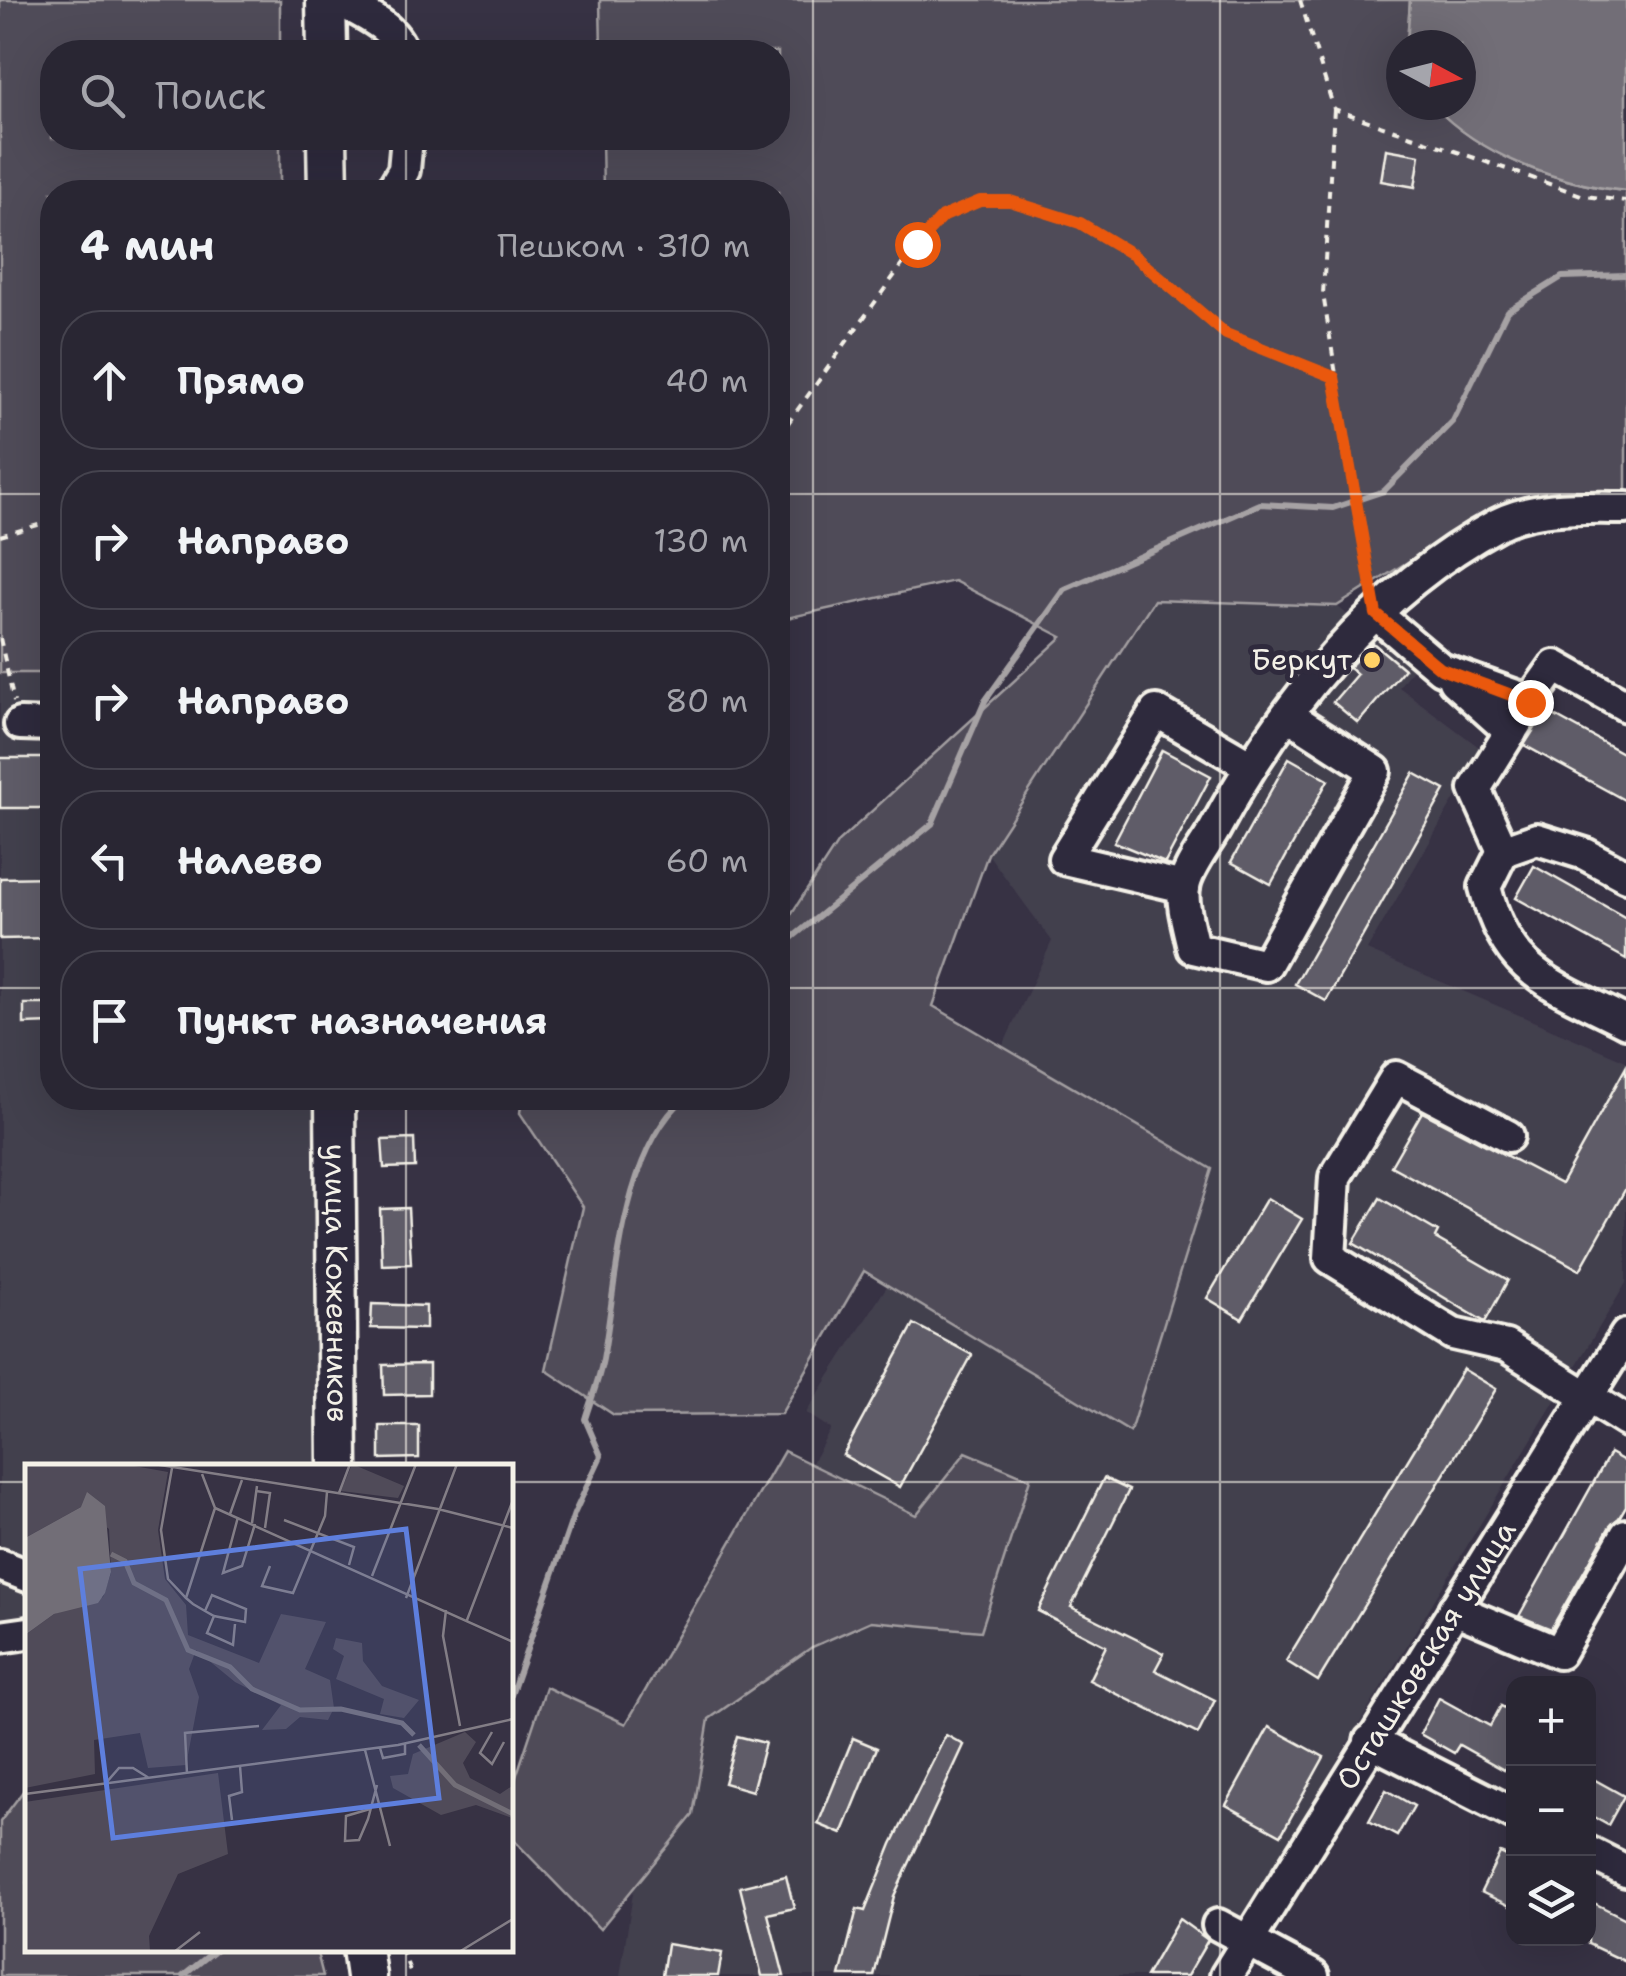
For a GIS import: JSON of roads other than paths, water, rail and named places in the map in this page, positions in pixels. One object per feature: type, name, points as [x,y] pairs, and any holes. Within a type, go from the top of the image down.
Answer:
[{"type":"main road","points":[[326,0],[327,40]]},
{"type":"main road","points":[[327,150],[328,180]]},
{"type":"main road","name":"улица Кожевников","points":[[334,1110],[338,1464]]},
{"type":"main road","points":[[362,1951],[366,1976]]},
{"type":"street","points":[[338,0],[370,17],[397,40]]},
{"type":"street","points":[[398,180],[404,170],[406,150]]},
{"type":"street","points":[[1288,715],[1374,771],[1266,965],[1193,948],[1184,887],[1249,766],[1288,715],[1337,652],[1422,574],[1502,522],[1551,511],[1626,508]]},
{"type":"street","points":[[1376,614],[1510,732]]},
{"type":"street","points":[[1503,852],[1475,789],[1554,666],[1626,706]]},
{"type":"street","points":[[1441,669],[1530,702]]},
{"type":"street","points":[[1184,887],[1064,859],[1156,711],[1249,766]]},
{"type":"street","points":[[20,724],[40,725]]},
{"type":"street","points":[[1626,876],[1586,854],[1537,840],[1503,852],[1484,887],[1494,926],[1530,972],[1626,1022]]},
{"type":"street","points":[[1508,1136],[1396,1077],[1335,1177],[1330,1258],[1453,1334],[1506,1346],[1626,1421]]},
{"type":"street","name":"Осташковская улица","points":[[1226,1976],[1626,1335]]},
{"type":"street","points":[[1454,1609],[1559,1653],[1626,1535]]},
{"type":"street","points":[[0,1565],[25,1575]]},
{"type":"street","points":[[0,1637],[25,1633]]},
{"type":"street","points":[[1370,1741],[1506,1810]]},
{"type":"street","points":[[1596,1856],[1626,1871]]},
{"type":"street","points":[[1218,1925],[1313,1976]]},
{"type":"waterway","points":[[790,939],[932,824],[985,701],[1065,589],[1260,504],[1333,508],[1384,491],[1453,421],[1507,311],[1562,277],[1626,275]]},
{"type":"waterway","points":[[512,1692],[574,1514],[601,1456],[585,1419],[603,1359],[625,1220],[647,1151],[674,1110]]},
{"type":"waterway","points":[[183,1976],[214,1951]]},
{"type":"place","name":"Беркут","points":[[1372,660]]}]
